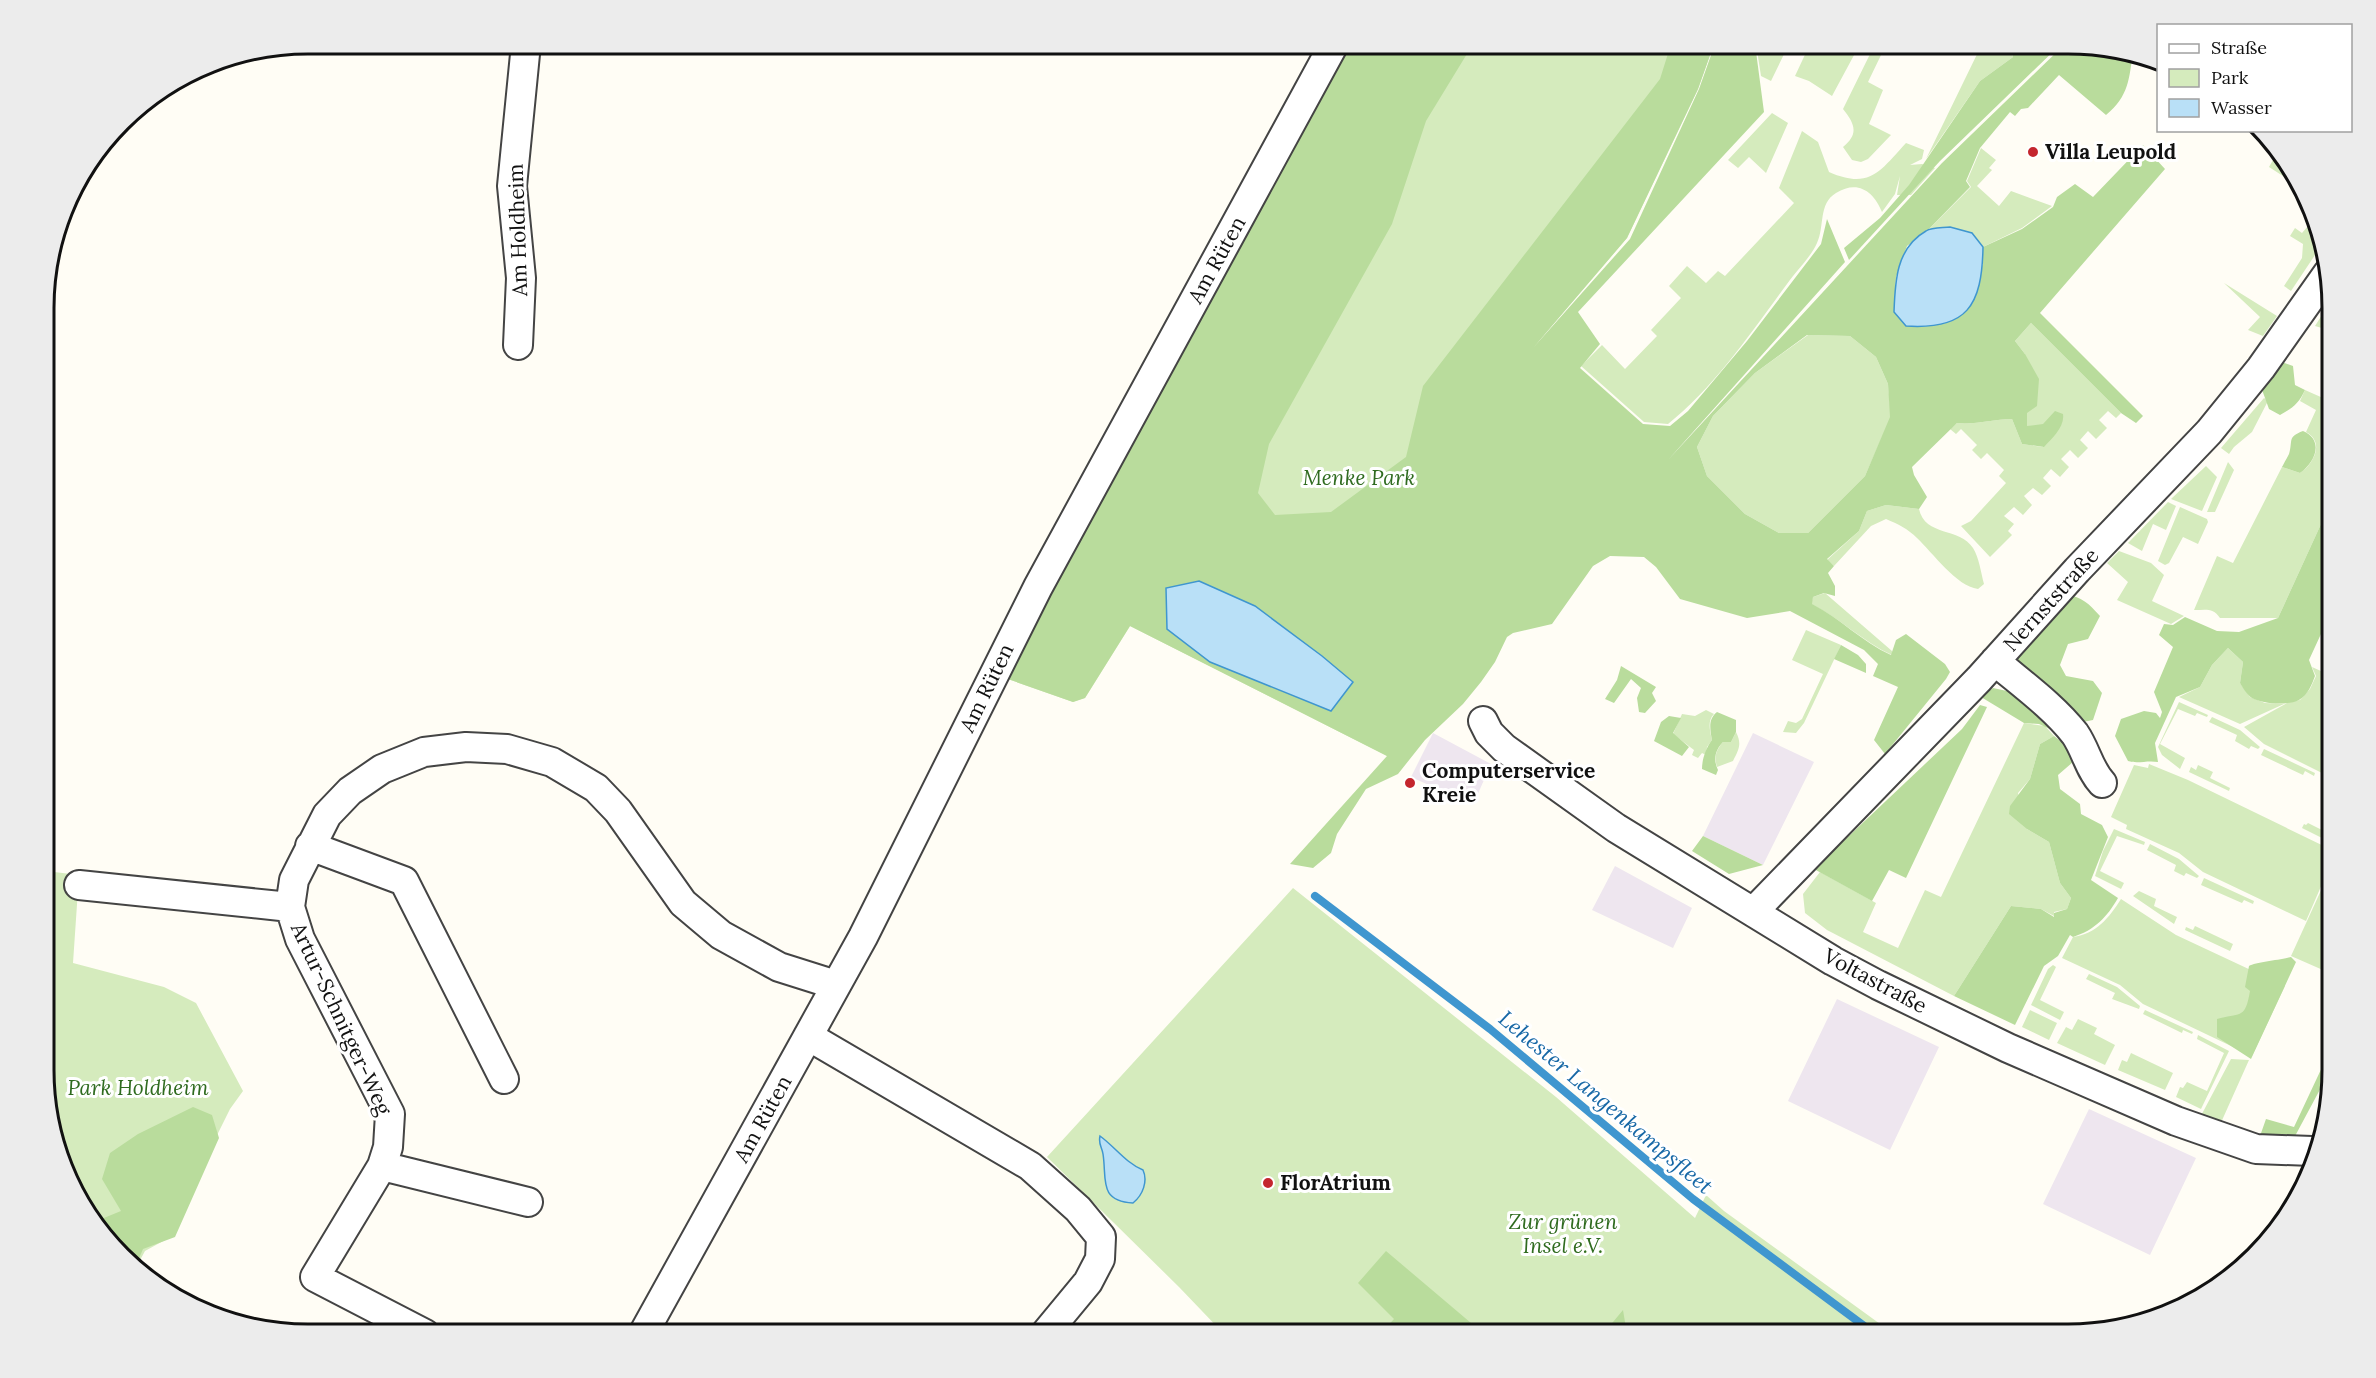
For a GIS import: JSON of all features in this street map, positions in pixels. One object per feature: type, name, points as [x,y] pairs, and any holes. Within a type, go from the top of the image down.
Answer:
[{"type":"street","name":"Am Holdheim","points":[[518,345],[521,278],[512,186],[525,54]]},
{"type":"street","name":"Am Rüten","points":[[649,1324],[868,926],[1042,578],[1329,54]]},
{"type":"street","name":"Nernststraße","points":[[1754,911],[1995,661],[2209,432],[2261,368],[2321,284]]},
{"type":"street","points":[[1995,661],[2046,704],[2074,734],[2094,775],[2102,783]]},
{"type":"street","name":"Voltastraße","points":[[1483,721],[1489,733],[1504,748],[1616,828],[1833,961],[1878,985],[2008,1048],[2158,1114],[2215,1136],[2256,1149],[2309,1151]]},
{"type":"street","name":"Artur-Schnitger-Weg","points":[[406,1324],[315,1277],[382,1166],[388,1147],[390,1114],[300,939],[290,907],[294,880],[310,846],[327,815],[350,791],[382,769],[424,752],[466,747],[507,749],[552,762],[596,788],[618,811],[683,903],[721,935],[779,967],[836,985]]},
{"type":"street","points":[[310,846],[404,881],[504,1079]]},
{"type":"street","name":"Artur-Schnitger-Weg","points":[[79,885],[290,907]]},
{"type":"street","points":[[808,1036],[1030,1166],[1078,1209],[1101,1237],[1100,1259],[1088,1282],[1053,1324]]},
{"type":"street","points":[[382,1166],[528,1202]]},
{"type":"shaded area","points":[[1433,733],[1491,764],[1473,805],[1411,777]]},
{"type":"shaded area","points":[[1753,733],[1814,762],[1763,865],[1703,836]]},
{"type":"shaded area","points":[[1615,866],[1692,908],[1673,948],[1592,910]]},
{"type":"shaded area","points":[[1837,999],[1939,1047],[1890,1150],[1788,1101]]},
{"type":"shaded area","points":[[2089,1109],[2196,1158],[2150,1255],[2043,1204]]},
{"type":"green space","name":"Menke Park","points":[[1345,54],[1710,54],[1698,89],[1627,238],[1532,349],[1668,460],[1387,756],[1130,626],[1085,698],[1073,702],[1005,678]]},
{"type":"green space","name":"Menke Park","points":[[1345,54],[1467,54],[1426,121],[1392,224],[1269,444],[1258,493],[1275,515],[1331,512],[1406,457],[1423,386],[1660,79],[1668,54],[1710,54],[1698,89],[1627,238],[1533,348],[1630,239],[1699,89],[1711,54],[1756,54],[1764,112],[1578,312],[1600,344],[1580,368],[1643,424],[1670,426],[1688,411],[1747,341],[1821,244],[1827,219],[1845,262],[1668,460],[1942,163],[2055,54],[2101,56],[2131,62],[2124,94],[2106,115],[2059,75],[2028,108],[2021,109],[2015,116],[2010,112],[1980,148],[1966,181],[1970,187],[1928,230],[1907,246],[1896,277],[1894,312],[1983,265],[1983,247],[2022,229],[2053,207],[2057,197],[2075,184],[2093,197],[2143,145],[2165,169],[2040,313],[2143,416],[2136,423],[2121,413],[2031,323],[2015,341],[2039,379],[2037,406],[2027,413],[2027,426],[2043,424],[2055,411],[2063,414],[2063,419],[2054,436],[2044,447],[2022,444],[2012,419],[1957,423],[1912,467],[1927,497],[1919,509],[1886,505],[1867,511],[1859,531],[1827,559],[1834,566],[1828,573],[1835,586],[1835,596],[1824,593],[1813,597],[1812,604],[1870,644],[1891,655],[1896,640],[1906,634],[1945,664],[1950,672],[1885,754],[1874,740],[1898,687],[1873,676],[1878,664],[1864,650],[1790,611],[1747,618],[1680,599],[1656,567],[1644,557],[1610,556],[1593,566],[1552,624],[1513,633],[1507,637],[1495,662],[1463,704],[1425,740],[1398,774],[1366,789],[1337,834],[1331,853],[1313,868],[1290,864],[1387,756],[1130,626],[1085,698],[1073,702],[1005,678]],"holes":[[[1807,335],[1850,336],[1876,357],[1888,384],[1890,417],[1865,476],[1808,533],[1779,533],[1745,514],[1707,476],[1697,447],[1713,416],[1755,373]],[[1322,656],[1331,711],[1273,687]]]},
{"type":"green space","points":[[1758,54],[1784,54],[1771,81],[1761,76]]},
{"type":"green space","points":[[1805,54],[1855,54],[1832,96],[1809,81],[1795,76]]},
{"type":"green space","points":[[1870,54],[1882,54],[1868,82],[1883,90],[1869,124],[1891,135],[1868,159],[1861,162],[1852,160],[1843,147],[1851,138],[1854,129],[1843,109]]},
{"type":"green space","points":[[1977,54],[2012,54],[2013,57],[1980,81],[1926,159]]},
{"type":"green space","points":[[2013,54],[2051,54],[1940,161],[1849,260],[1844,248],[1880,218],[1909,185],[1980,81],[2013,57]]},
{"type":"green space","points":[[1772,113],[1788,123],[1766,173],[1749,157],[1738,168],[1728,160]]},
{"type":"green space","points":[[1802,131],[1818,142],[1829,172],[1843,177],[1855,179],[1873,175],[1889,162],[1906,143],[1924,150],[1922,159],[1910,165],[1922,164],[1935,168],[1911,195],[1897,195],[1900,176],[1895,194],[1882,212],[1870,194],[1858,188],[1844,189],[1830,198],[1824,209],[1817,243],[1811,253],[1716,376],[1685,410],[1668,424],[1644,422],[1581,366],[1602,345],[1625,369],[1657,336],[1651,330],[1681,298],[1669,286],[1687,266],[1706,283],[1718,271],[1725,276],[1794,203],[1779,188]]},
{"type":"green space","points":[[1981,148],[1996,160],[1989,168],[1992,170],[1977,186],[1999,206],[2011,191],[2052,206],[2022,228],[1983,247],[1972,233],[1928,230],[1971,187],[1967,181]]},
{"type":"green space","points":[[2274,159],[2286,178],[2269,167]]},
{"type":"green space","points":[[2309,227],[2316,254],[2291,291],[2284,286],[2302,258],[2303,244],[2290,236],[2295,228],[2302,233]]},
{"type":"green space","points":[[2224,283],[2277,316],[2263,336],[2248,330],[2260,317]]},
{"type":"green space","points":[[2322,315],[2322,328],[2315,326]]},
{"type":"green space","points":[[2031,323],[2121,413],[2116,418],[2108,411],[2099,420],[2107,428],[2096,439],[2088,431],[2080,440],[2088,448],[2078,458],[2070,450],[2061,459],[2069,467],[2060,477],[2051,469],[2043,478],[2051,486],[2042,495],[2033,488],[2024,496],[2032,505],[2023,515],[2014,507],[2004,516],[2014,524],[2008,531],[2012,535],[1990,557],[1961,526],[1971,521],[2006,483],[1999,476],[2004,470],[1987,453],[1981,459],[1972,450],[1977,445],[1961,429],[1956,434],[1950,429],[1957,423],[2012,419],[2022,444],[2043,447],[2047,425],[2027,427],[2025,354],[2015,341]]},
{"type":"green space","points":[[1808,335],[1850,336],[1876,357],[1888,384],[1891,417],[1865,476],[1808,533],[1779,533],[1745,514],[1707,476],[1697,447],[1713,416],[1755,373]]},
{"type":"green space","points":[[2279,361],[2293,366],[2295,385],[2305,390],[2295,405],[2280,415],[2269,409],[2261,387]]},
{"type":"green space","points":[[2305,390],[2322,398],[2322,522],[2278,618],[2220,618],[2212,611],[2194,610],[2217,556],[2233,563],[2282,467],[2300,473],[2313,459],[2315,441],[2306,432],[2316,410],[2300,401]]},
{"type":"green space","points":[[2264,398],[2268,401],[2252,432],[2229,454],[2221,448]]},
{"type":"green space","points":[[2303,431],[2314,440],[2315,451],[2310,463],[2300,473],[2282,467],[2289,454],[2293,437]]},
{"type":"green space","points":[[2228,462],[2234,470],[2215,512],[2207,512]]},
{"type":"green space","points":[[2206,466],[2217,477],[2202,511],[2171,499]]},
{"type":"green space","points":[[2168,502],[2176,506],[2166,530],[2153,524],[2142,551],[2128,543]]},
{"type":"green space","points":[[1886,505],[1919,509],[1928,524],[1967,541],[1977,556],[1984,584],[1978,589],[1961,582],[1914,535],[1886,519],[1871,526],[1834,566],[1827,560],[1859,531],[1867,511]]},
{"type":"green space","points":[[2180,507],[2207,519],[2208,522],[2198,544],[2183,537],[2169,563],[2165,565],[2158,561]]},
{"type":"green space","points":[[2322,522],[2322,632],[2309,660],[2315,676],[2307,692],[2299,700],[2282,704],[2252,698],[2240,683],[2243,662],[2228,648],[2212,665],[2200,687],[2176,697],[2155,743],[2158,762],[2128,761],[2115,736],[2121,719],[2144,711],[2156,713],[2160,718],[2162,712],[2154,692],[2173,647],[2159,635],[2164,624],[2173,625],[2185,617],[2217,631],[2239,632],[2278,618]]},
{"type":"green space","points":[[2119,551],[2151,563],[2164,575],[2152,601],[2184,616],[2171,624],[2117,600],[2128,582],[2107,563]]},
{"type":"green space","points":[[1825,593],[1892,651],[1892,655],[1871,644],[1811,604],[1813,597]]},
{"type":"green space","points":[[2065,595],[2085,601],[2100,616],[2088,639],[2068,644],[2060,665],[2066,676],[2093,681],[2102,693],[2093,720],[2083,722],[2020,670],[2013,651]]},
{"type":"green space","points":[[1806,630],[1841,645],[1804,723],[1796,733],[1783,732],[1788,721],[1796,723],[1802,719],[1823,674],[1792,660]]},
{"type":"green space","points":[[1841,645],[1858,655],[1866,664],[1866,673],[1834,659]]},
{"type":"green space","points":[[2228,648],[2243,662],[2240,683],[2250,697],[2265,703],[2284,704],[2240,724],[2179,697],[2200,687],[2212,665]]},
{"type":"green space","points":[[1621,666],[1656,687],[1652,693],[1656,701],[1645,713],[1639,712],[1637,698],[1641,688],[1631,679],[1614,703],[1605,699],[1617,680]]},
{"type":"green space","points":[[2312,667],[2322,672],[2322,773],[2264,744],[2244,727],[2289,702],[2300,700],[2310,689],[2316,676]]},
{"type":"green space","points":[[2016,682],[2050,729],[2039,724],[2024,723],[1981,697],[1993,688],[2007,691]]},
{"type":"green space","points":[[2179,702],[2208,715],[2207,717],[2197,713],[2195,716],[2178,709],[2160,744],[2185,758],[2180,769],[2162,755],[2158,747]]},
{"type":"green space","points":[[1980,705],[1987,707],[1906,878],[1889,870],[1872,901],[1814,869],[1962,729]]},
{"type":"green space","points":[[1706,710],[1714,714],[1710,723],[1712,740],[1707,747],[1706,755],[1702,753],[1698,758],[1692,755],[1694,750],[1673,734],[1682,714],[1695,716]]},
{"type":"green space","points":[[1717,712],[1736,720],[1736,732],[1731,742],[1723,742],[1718,748],[1715,759],[1718,770],[1716,775],[1702,769],[1705,754],[1712,740],[1711,721]]},
{"type":"green space","points":[[1669,716],[1681,718],[1673,733],[1689,747],[1682,756],[1654,741],[1661,722]]},
{"type":"green space","points":[[2212,717],[2240,730],[2260,747],[2258,749],[2251,746],[2249,749],[2235,741],[2237,735],[2209,722]]},
{"type":"green space","points":[[2024,723],[2045,726],[2054,736],[2040,744],[2030,779],[2018,793],[2027,829],[2049,842],[2060,883],[2071,898],[2067,909],[2054,912],[2054,916],[2041,909],[2011,906],[1954,996],[1827,930],[1805,913],[1803,894],[1820,872],[1876,903],[1863,932],[1898,948],[1925,890],[1941,897]]},
{"type":"green space","points":[[1736,732],[1739,746],[1733,761],[1717,767],[1716,754],[1719,748],[1723,742],[1731,742]]},
{"type":"green space","points":[[2054,736],[2072,750],[2073,762],[2058,775],[2060,789],[2080,804],[2081,814],[2102,825],[2108,837],[2091,880],[2118,898],[2100,922],[2088,931],[2073,937],[2070,935],[2058,956],[2044,966],[2015,1025],[1954,996],[2011,906],[2041,909],[2054,917],[2054,913],[2067,909],[2071,898],[2060,883],[2049,842],[2027,829],[2009,814],[2010,806],[2030,779],[2040,744]]},
{"type":"green space","points":[[2264,749],[2315,773],[2314,776],[2305,771],[2303,775],[2261,755]]},
{"type":"green space","points":[[2149,764],[2188,780],[2322,845],[2322,884],[2306,921],[2203,872],[2179,853],[2126,829],[2127,825],[2111,817],[2134,765],[2148,768]]},
{"type":"green space","points":[[2198,765],[2213,772],[2210,778],[2230,788],[2229,791],[2189,772],[2191,767],[2196,770]]},
{"type":"green space","points":[[2308,823],[2322,830],[2322,838],[2302,828]]},
{"type":"green space","points":[[2114,829],[2145,842],[2144,845],[2117,836],[2100,871],[2124,883],[2121,889],[2095,876],[2103,851]]},
{"type":"green space","points":[[1703,836],[1763,865],[1729,874],[1692,851]]},
{"type":"green space","points":[[2150,844],[2179,859],[2199,876],[2197,878],[2186,873],[2184,876],[2174,871],[2176,865],[2147,850]]},
{"type":"green space","name":"Park Holdheim","points":[[54,872],[79,875],[73,963],[164,987],[196,1003],[243,1091],[230,1109],[165,1240],[145,1251],[140,1260],[106,1225],[73,1167],[59,1120],[54,1070]]},
{"type":"green space","points":[[2204,878],[2254,901],[2253,904],[2244,900],[2242,903],[2201,885]]},
{"type":"green space","name":"Zur grünen Insel e.V.","points":[[1293,888],[1556,1097],[1695,1218],[1706,1195],[1724,1211],[1880,1324],[1214,1324],[1047,1157]]},
{"type":"green space","points":[[2322,888],[2322,970],[2291,956]]},
{"type":"green space","points":[[2139,891],[2156,899],[2154,906],[2177,917],[2174,924],[2133,896]]},
{"type":"green space","points":[[2121,899],[2176,935],[2285,986],[2252,1056],[2143,1004],[2120,985],[2062,958],[2073,937],[2095,929],[2112,913]]},
{"type":"green space","points":[[2195,926],[2233,944],[2230,951],[2185,930],[2186,927],[2193,930]]},
{"type":"green space","points":[[2291,957],[2296,962],[2251,1059],[2217,1037],[2217,1019],[2237,1015],[2244,1011],[2250,991],[2245,987],[2249,966]]},
{"type":"green space","points":[[2053,965],[2056,967],[2040,1000],[2064,1012],[2060,1020],[2031,1005],[2048,969]]},
{"type":"green space","points":[[2089,974],[2117,987],[2140,1006],[2139,1009],[2112,999],[2115,993],[2086,979]]},
{"type":"green space","points":[[2030,1010],[2057,1023],[2049,1040],[2022,1027]]},
{"type":"green space","points":[[2145,1010],[2193,1032],[2192,1034],[2183,1030],[2182,1033],[2143,1014]]},
{"type":"green space","points":[[2078,1019],[2097,1028],[2094,1034],[2115,1045],[2105,1065],[2057,1043],[2066,1027],[2072,1030]]},
{"type":"green space","points":[[2198,1035],[2229,1051],[2201,1109],[2176,1097],[2180,1087],[2183,1088],[2187,1082],[2207,1091],[2224,1053],[2197,1039]]},
{"type":"green space","points":[[2131,1053],[2173,1073],[2165,1090],[2118,1070],[2122,1060],[2127,1062]]},
{"type":"green space","points":[[2231,1059],[2249,1060],[2215,1136],[2195,1127]]},
{"type":"green space","points":[[2322,1067],[2321,1088],[2294,1138],[2260,1136],[2266,1119],[2294,1127]]},
{"type":"green space","points":[[193,1107],[212,1115],[219,1138],[175,1237],[143,1249],[139,1259],[128,1250],[102,1219],[121,1211],[102,1179],[110,1153],[138,1134]]},
{"type":"green space","points":[[1386,1251],[1472,1324],[1389,1324],[1394,1319],[1358,1283]]},
{"type":"green space","points":[[1623,1310],[1625,1324],[1611,1324]]},
{"type":"water","points":[[1950,227],[1972,233],[1983,247],[1979,285],[1974,299],[1967,310],[1944,324],[1906,326],[1894,312],[1895,289],[1903,256],[1916,238],[1926,231]]},
{"type":"water","points":[[1199,581],[1255,606],[1353,682],[1331,711],[1210,662],[1167,629],[1166,588]]},
{"type":"water","points":[[1100,1136],[1126,1159],[1143,1170],[1144,1188],[1133,1203],[1114,1198],[1106,1187]]},
{"type":"waterway","name":"Lehester Langenkampsfleet","points":[[1315,896],[1490,1029],[1693,1199],[1862,1324]]},
{"type":"place","name":"Villa Leupold","points":[[2033,152]]},
{"type":"place","name":"Computerservice Kreie","points":[[1410,783]]},
{"type":"place","name":"FlorAtrium","points":[[1268,1183]]}]
